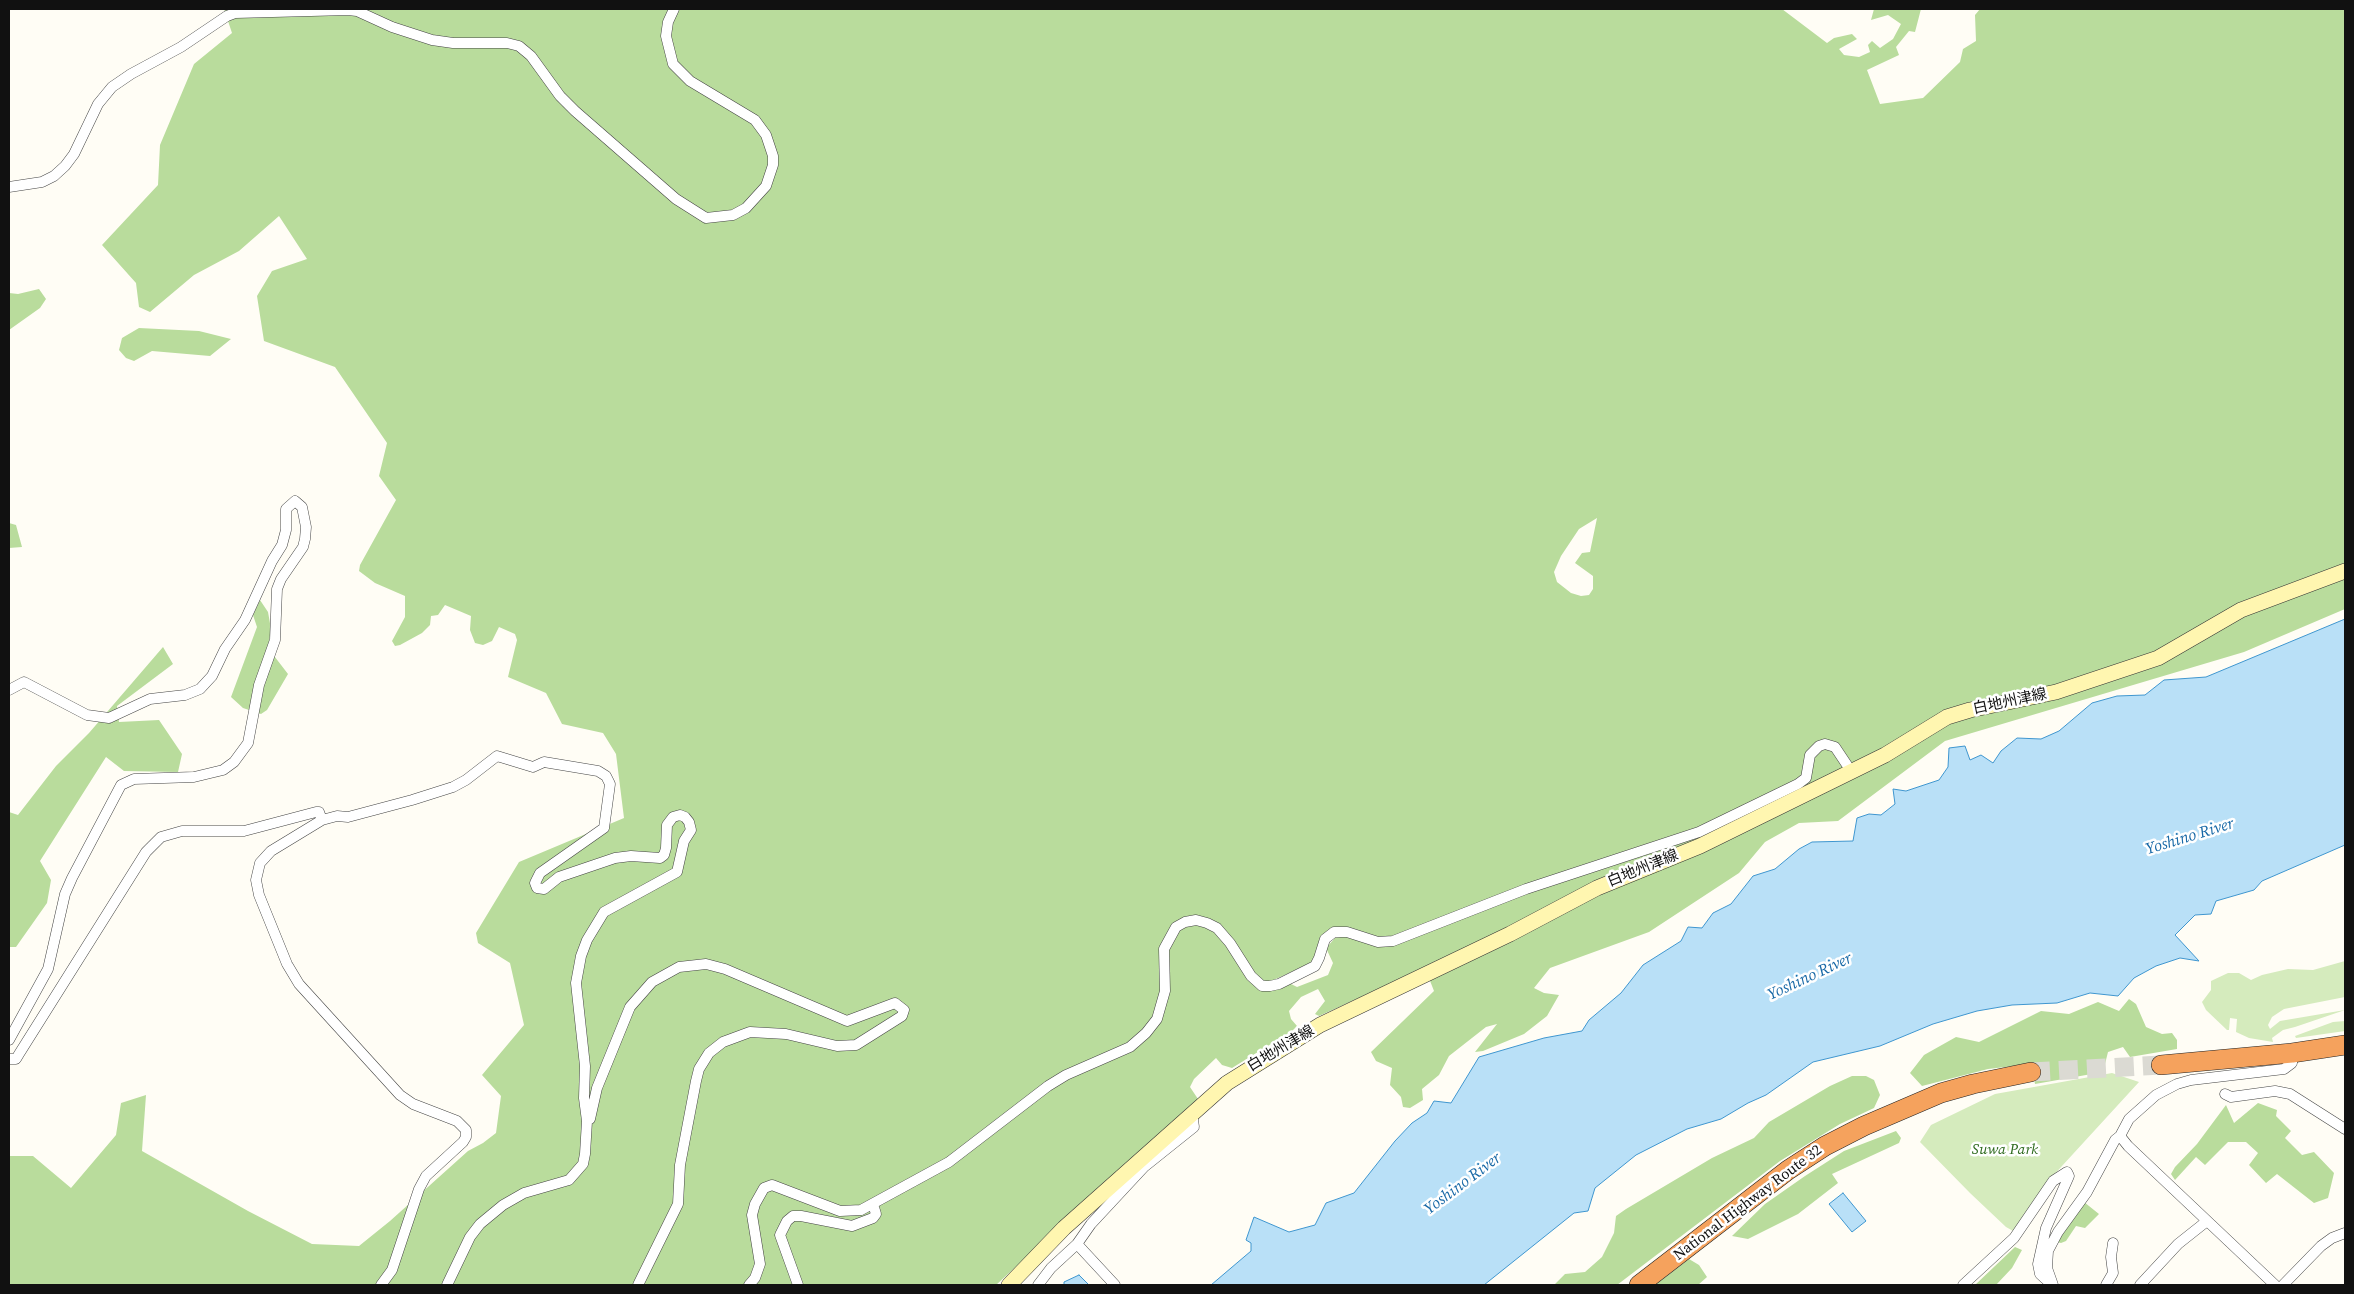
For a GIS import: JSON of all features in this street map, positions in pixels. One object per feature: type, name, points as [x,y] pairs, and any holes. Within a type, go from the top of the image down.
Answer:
[{"type":"highway","points":[[2161,1064],[2292,1053],[2345,1045]]},
{"type":"highway","name":"National Highway Route 32","points":[[1639,1285],[1788,1170],[1825,1146],[1864,1126],[1942,1093],[1973,1084],[2031,1072]]},
{"type":"main road","name":"白地州津線","points":[[1008,1285],[1064,1228],[1192,1113],[1239,1074],[1320,1025],[1510,934],[1597,888],[1700,846],[1885,755],[1947,717],[1970,710],[2056,692],[2158,658],[2241,610],[2277,599],[2345,572]]},
{"type":"street","points":[[9,187],[42,182],[54,176],[74,154],[98,104],[112,87],[131,74],[181,47],[227,16],[235,13],[348,10],[432,40],[453,43],[507,42],[519,46],[531,56],[546,78],[575,111],[616,149],[676,198],[706,218],[733,215],[746,208],[766,186],[772,170],[773,156],[766,135],[755,120],[690,80],[673,64],[666,36],[668,22],[674,9]]},
{"type":"street","points":[[9,690],[24,682],[87,715],[109,718],[150,699],[185,695],[200,688],[212,676],[225,649],[245,620],[272,561],[282,545],[286,530],[286,509],[295,501],[302,507],[306,527],[305,539],[303,547],[277,589],[275,640],[259,684],[251,733],[242,754],[223,770],[208,774],[134,779],[120,785],[65,894],[48,969],[9,1040]]},
{"type":"street","points":[[749,1285],[755,1278],[760,1264],[752,1215],[755,1204],[764,1188],[772,1185],[840,1211],[861,1210],[949,1162],[1048,1086],[1066,1075],[1130,1047],[1146,1033],[1157,1018],[1165,991],[1164,949],[1176,928],[1185,922],[1196,920],[1217,928],[1230,943],[1251,976],[1262,986],[1279,984],[1315,966],[1320,958],[1325,939],[1334,932],[1347,932],[1378,942],[1393,941],[1526,889],[1699,832],[1798,784],[1806,778],[1810,756],[1819,746],[1825,744],[1835,747],[1851,771]]},
{"type":"street","points":[[381,1285],[392,1270],[419,1189],[426,1176],[463,1142],[467,1133],[457,1121],[413,1104],[400,1095],[299,984],[287,964],[258,895],[256,872],[260,863],[271,851],[322,820],[337,816],[348,817],[394,805],[453,786],[466,780],[497,756],[533,767],[544,762],[598,771],[606,776],[610,784],[604,828],[540,873],[535,883],[540,889],[559,877],[615,858],[631,856],[660,858],[664,855],[667,825],[672,817],[685,816],[691,830],[684,841],[677,872],[604,912],[587,940],[581,956],[576,983],[585,1066],[584,1098],[587,1129],[583,1164],[569,1180],[524,1193],[503,1205],[486,1219],[470,1237],[447,1285]]},
{"type":"street","points":[[9,1059],[16,1059],[146,852],[161,837],[182,831],[244,831],[316,812],[319,812],[322,820]]},
{"type":"street","points":[[587,1129],[590,1126],[590,1112],[597,1088],[630,1006],[652,982],[679,968],[706,964],[725,969],[847,1022],[895,1003],[904,1010],[902,1016],[856,1045],[837,1046],[786,1034],[750,1032],[723,1042],[710,1053],[699,1069],[696,1081],[680,1165],[678,1204],[638,1285]]},
{"type":"street","points":[[2053,1285],[2047,1268],[2048,1251],[2058,1232],[2086,1192],[2129,1119],[2156,1096],[2177,1084],[2191,1080],[2284,1069],[2292,1063],[2292,1053]]},
{"type":"street","points":[[2225,1094],[2231,1097],[2275,1091],[2290,1094],[2345,1129]]},
{"type":"street","points":[[1038,1285],[1051,1268],[1077,1244],[1091,1224],[1144,1167],[1194,1127],[1195,1123],[1192,1113]]},
{"type":"street","points":[[2120,1136],[2182,1198],[2275,1285]]},
{"type":"street","points":[[1963,1285],[2014,1238],[2053,1180],[2066,1172],[2068,1180],[2046,1228],[2038,1264],[2040,1274],[2053,1285]]},
{"type":"street","points":[[798,1285],[780,1235],[787,1221],[793,1216],[801,1216],[852,1226],[873,1218],[876,1214],[873,1204]]},
{"type":"street","points":[[2140,1285],[2178,1244],[2207,1221]]},
{"type":"street","points":[[2283,1285],[2321,1246],[2332,1238],[2345,1233]]},
{"type":"street","points":[[2106,1285],[2113,1273],[2111,1257],[2114,1243]]},
{"type":"street","points":[[1077,1244],[1115,1285]]},
{"type":"green space","points":[[224,9],[1782,9],[1827,43],[1834,38],[1852,34],[1857,39],[1839,49],[1844,55],[1859,57],[1870,52],[1868,45],[1872,41],[1880,48],[1893,39],[1901,24],[1888,15],[1871,20],[1874,9],[1921,9],[1915,32],[1909,31],[1896,47],[1899,55],[1867,70],[1880,104],[1923,98],[1960,62],[1963,49],[1976,41],[1975,15],[1980,9],[2345,9],[2345,609],[2244,652],[1945,741],[1838,821],[1799,823],[1765,842],[1739,873],[1649,932],[1550,968],[1534,988],[1544,993],[1559,995],[1547,1016],[1524,1034],[1483,1051],[1475,1052],[1497,1024],[1486,1027],[1449,1056],[1439,1075],[1422,1089],[1423,1100],[1410,1108],[1403,1107],[1401,1097],[1390,1085],[1392,1068],[1376,1061],[1371,1052],[1434,991],[1425,968],[1319,1016],[1315,1014],[1325,1001],[1318,989],[1301,997],[1289,1011],[1291,1019],[1297,1026],[1292,1031],[1232,1068],[1222,1065],[1216,1058],[1194,1079],[1190,1087],[1198,1099],[996,1285],[9,1285],[9,1156],[33,1156],[71,1188],[116,1135],[121,1103],[146,1095],[142,1151],[248,1211],[312,1244],[359,1246],[390,1221],[468,1151],[496,1133],[501,1096],[482,1075],[524,1025],[510,963],[478,943],[476,933],[519,862],[624,818],[616,754],[603,733],[562,724],[546,693],[508,677],[517,640],[515,634],[499,627],[492,641],[483,645],[475,643],[470,630],[471,616],[445,605],[438,615],[431,616],[430,625],[422,633],[400,645],[395,646],[392,641],[405,617],[405,596],[375,583],[359,571],[360,565],[396,500],[379,476],[387,443],[335,367],[264,341],[257,296],[272,271],[307,259],[279,216],[239,251],[194,275],[150,312],[139,307],[136,283],[102,245],[158,185],[160,145],[194,64],[232,33]],"holes":[[[1597,518],[1590,552],[1582,553],[1575,563],[1593,576],[1593,589],[1589,595],[1581,596],[1571,593],[1557,582],[1554,572],[1561,556],[1579,529]],[[1328,931],[1347,936],[1335,938],[1326,948],[1333,963],[1328,975],[1297,987],[1289,983],[1256,985],[1260,979],[1269,982],[1309,964],[1315,959],[1320,937]]]},
{"type":"green space","points":[[39,289],[46,299],[40,308],[9,330],[9,293],[18,294]]},
{"type":"green space","points":[[139,328],[199,331],[231,339],[210,356],[152,351],[134,361],[126,358],[119,350],[122,338]]},
{"type":"green space","points":[[9,523],[16,525],[22,547],[9,548]]},
{"type":"green space","points":[[260,600],[268,612],[271,629],[268,648],[288,674],[267,710],[261,714],[243,708],[231,697],[257,627],[253,615]]},
{"type":"green space","points":[[163,647],[173,664],[117,706],[119,722],[159,720],[182,754],[178,772],[124,771],[106,757],[40,861],[51,880],[47,903],[16,947],[9,947],[9,812],[18,815],[56,766],[89,733]]},
{"type":"green space","points":[[2345,961],[2345,997],[2284,1009],[2272,1017],[2268,1025],[2270,1029],[2280,1021],[2345,1010],[2283,1030],[2272,1038],[2273,1042],[2249,1038],[2236,1032],[2237,1019],[2230,1018],[2229,1030],[2227,1030],[2206,1010],[2202,1002],[2211,990],[2211,981],[2228,973],[2239,973],[2251,980],[2262,975],[2288,969],[2313,970]]},
{"type":"green space","points":[[2129,999],[2136,1004],[2146,1027],[2162,1034],[2172,1033],[2177,1040],[2177,1049],[2130,1057],[2123,1047],[2108,1052],[2103,1072],[2035,1084],[2031,1064],[1988,1069],[1922,1086],[1910,1073],[1924,1055],[1956,1037],[1979,1042],[2041,1011],[2069,1014],[2098,1002],[2119,1011]]},
{"type":"green space","points":[[2345,1021],[2345,1031],[2296,1038],[2295,1036],[2333,1022]]},
{"type":"green space","name":"Suwa Park","points":[[2112,1073],[2139,1082],[2051,1178],[2015,1232],[2006,1227],[1970,1193],[1920,1142],[1931,1125],[1995,1094]]},
{"type":"green space","points":[[1852,1076],[1866,1076],[1874,1080],[1880,1095],[1874,1108],[1840,1124],[1780,1161],[1617,1285],[1554,1285],[1565,1274],[1585,1272],[1602,1257],[1614,1233],[1616,1216],[1712,1158],[1754,1138],[1769,1122],[1830,1086]]},
{"type":"green space","points":[[2258,1103],[2277,1110],[2276,1116],[2291,1131],[2285,1138],[2302,1155],[2314,1152],[2334,1173],[2328,1198],[2314,1203],[2277,1174],[2266,1183],[2249,1165],[2258,1153],[2246,1142],[2228,1142],[2205,1165],[2196,1157],[2175,1180],[2171,1174],[2175,1167],[2197,1144],[2226,1105],[2234,1123]]},
{"type":"green space","points":[[1896,1131],[1901,1138],[1899,1143],[1832,1174],[1838,1183],[1798,1214],[1748,1239],[1732,1236],[1765,1204],[1844,1151]]},
{"type":"green space","points":[[2084,1202],[2099,1214],[2085,1228],[2076,1226],[2066,1241],[2057,1242]]},
{"type":"green space","points":[[2015,1247],[2022,1250],[2012,1268],[1996,1285],[1975,1285]]},
{"type":"green space","points":[[1689,1259],[1699,1265],[1707,1277],[1698,1285],[1655,1285]]},
{"type":"water","name":"Yoshino River","points":[[2345,619],[2345,845],[2262,881],[2254,890],[2216,901],[2211,914],[2195,915],[2175,935],[2199,961],[2180,958],[2156,966],[2134,978],[2118,996],[2090,993],[2057,1003],[2012,1005],[1977,1011],[1933,1024],[1880,1046],[1813,1062],[1766,1095],[1721,1119],[1687,1129],[1636,1155],[1595,1188],[1588,1211],[1574,1213],[1484,1285],[1211,1285],[1251,1251],[1251,1243],[1246,1240],[1254,1217],[1289,1232],[1315,1225],[1326,1203],[1354,1193],[1395,1141],[1412,1123],[1427,1113],[1434,1101],[1451,1103],[1479,1057],[1544,1038],[1582,1031],[1589,1020],[1621,993],[1643,965],[1681,941],[1688,927],[1702,928],[1713,913],[1731,904],[1753,876],[1775,869],[1799,849],[1812,842],[1853,841],[1857,818],[1869,814],[1881,815],[1895,804],[1893,789],[1906,791],[1939,780],[1948,767],[1949,748],[1965,746],[1970,760],[1981,755],[1993,763],[2001,751],[2017,738],[2041,739],[2059,731],[2092,703],[2117,696],[2145,695],[2164,680],[2206,677]]},
{"type":"water","points":[[1843,1193],[1866,1221],[1852,1232],[1829,1204]]},
{"type":"water","points":[[1079,1275],[1089,1285],[1064,1285],[1064,1282]]},
{"type":"tunnel","points":[[2031,1072],[2161,1065]]}]
